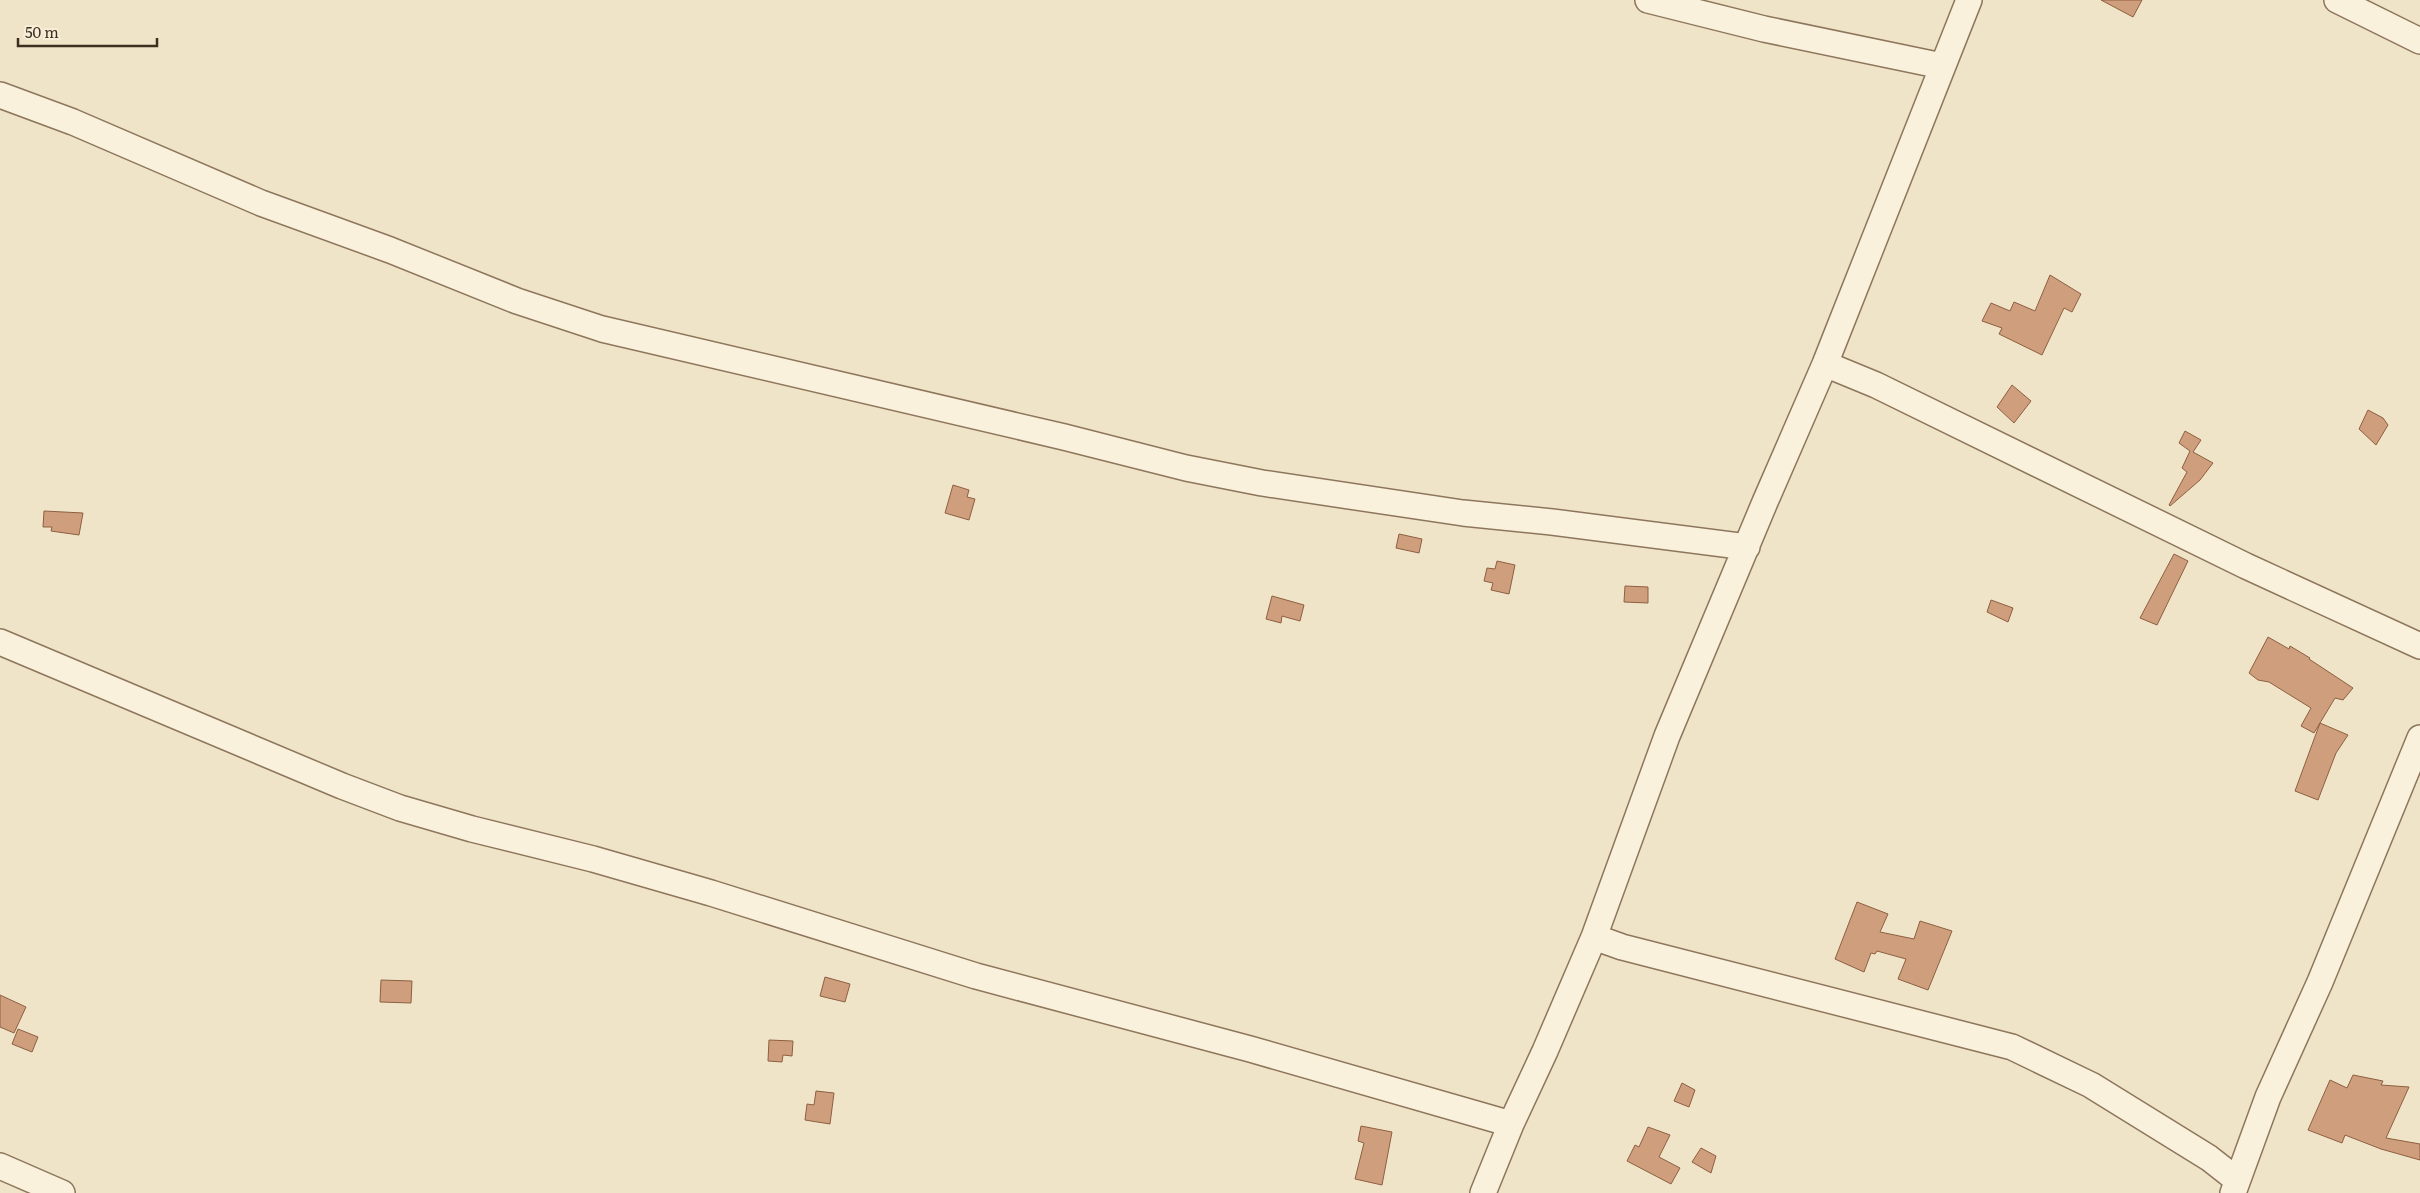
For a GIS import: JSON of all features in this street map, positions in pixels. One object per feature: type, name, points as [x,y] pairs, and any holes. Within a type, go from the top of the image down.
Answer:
[{"type":"street","points":[[1648,0],[1764,29],[1942,66]]},
{"type":"street","points":[[1484,1193],[1511,1124],[1542,1059],[1594,937],[1667,736],[1825,364],[1969,0]]},
{"type":"street","points":[[2337,0],[2420,41]]},
{"type":"street","points":[[0,95],[73,122],[261,204],[390,250],[517,301],[602,329],[1047,433],[1186,468],[1262,483],[1463,513],[1552,522],[1747,547]]},
{"type":"street","points":[[1825,364],[1876,385],[2238,562],[2420,646]]},
{"type":"street","points":[[0,642],[342,786],[400,808],[472,830],[593,859],[702,890],[976,976],[1250,1049],[1511,1124]]},
{"type":"street","points":[[1594,937],[1622,947],[2012,1047],[2091,1085],[2209,1158],[2235,1186],[2268,1097],[2320,982],[2420,738]]},
{"type":"street","points":[[0,1166],[62,1193]]},
{"type":"building","points":[[2101,0],[2142,0],[2133,17]]},
{"type":"building","points":[[2050,275],[2081,294],[2072,312],[2064,308],[2042,355],[1999,334],[2002,328],[1982,321],[1991,303],[2010,311],[2014,302],[2035,311]]},
{"type":"building","points":[[2012,385],[2031,401],[2014,423],[1997,407]]},
{"type":"building","points":[[2368,410],[2383,418],[2388,425],[2376,445],[2359,429]]},
{"type":"building","points":[[2185,431],[2201,440],[2193,452],[2213,463],[2200,480],[2170,506],[2187,472],[2182,468],[2190,451],[2179,443]]},
{"type":"building","points":[[953,485],[969,490],[967,497],[975,499],[969,520],[945,513]]},
{"type":"building","points":[[44,511],[83,513],[79,535],[51,531],[52,527],[43,527]]},
{"type":"building","points":[[1399,534],[1422,539],[1419,553],[1396,548]]},
{"type":"building","points":[[2174,554],[2188,561],[2157,625],[2140,618]]},
{"type":"building","points":[[1497,561],[1515,565],[1509,594],[1491,590],[1493,583],[1484,581],[1487,568],[1495,569]]},
{"type":"building","points":[[1625,586],[1648,587],[1648,603],[1624,602]]},
{"type":"building","points":[[1272,596],[1304,605],[1300,621],[1282,616],[1281,623],[1266,619]]},
{"type":"building","points":[[1991,600],[2013,608],[2008,622],[1987,612]]},
{"type":"building","points":[[2268,637],[2289,649],[2290,646],[2310,658],[2353,688],[2343,700],[2335,698],[2314,733],[2301,726],[2311,708],[2269,682],[2258,680],[2249,673]]},
{"type":"building","points":[[2320,723],[2348,735],[2336,753],[2318,800],[2295,791]]},
{"type":"building","points":[[1857,902],[1888,914],[1880,932],[1914,939],[1920,921],[1952,931],[1928,990],[1898,979],[1906,959],[1877,951],[1875,954],[1871,953],[1864,972],[1835,959]]},
{"type":"building","points":[[825,977],[850,984],[845,1002],[820,996]]},
{"type":"building","points":[[381,980],[412,981],[411,1003],[380,1002]]},
{"type":"building","points":[[0,995],[26,1007],[14,1033],[0,1027]]},
{"type":"building","points":[[18,1029],[38,1037],[32,1052],[12,1044]]},
{"type":"building","points":[[769,1040],[793,1041],[792,1056],[783,1055],[782,1062],[768,1061]]},
{"type":"building","points":[[2353,1075],[2383,1081],[2381,1085],[2409,1087],[2386,1138],[2420,1144],[2420,1160],[2381,1149],[2345,1135],[2342,1143],[2308,1130],[2330,1080],[2347,1088]]},
{"type":"building","points":[[1682,1083],[1695,1090],[1689,1107],[1674,1101]]},
{"type":"building","points":[[816,1091],[834,1093],[830,1124],[805,1120],[807,1104],[814,1105]]},
{"type":"building","points":[[1361,1126],[1392,1132],[1382,1185],[1355,1179],[1364,1143],[1358,1141]]},
{"type":"building","points":[[1648,1127],[1670,1135],[1659,1157],[1680,1168],[1671,1184],[1627,1161],[1635,1145],[1639,1147]]},
{"type":"building","points":[[1701,1148],[1716,1156],[1711,1173],[1692,1162]]}]
